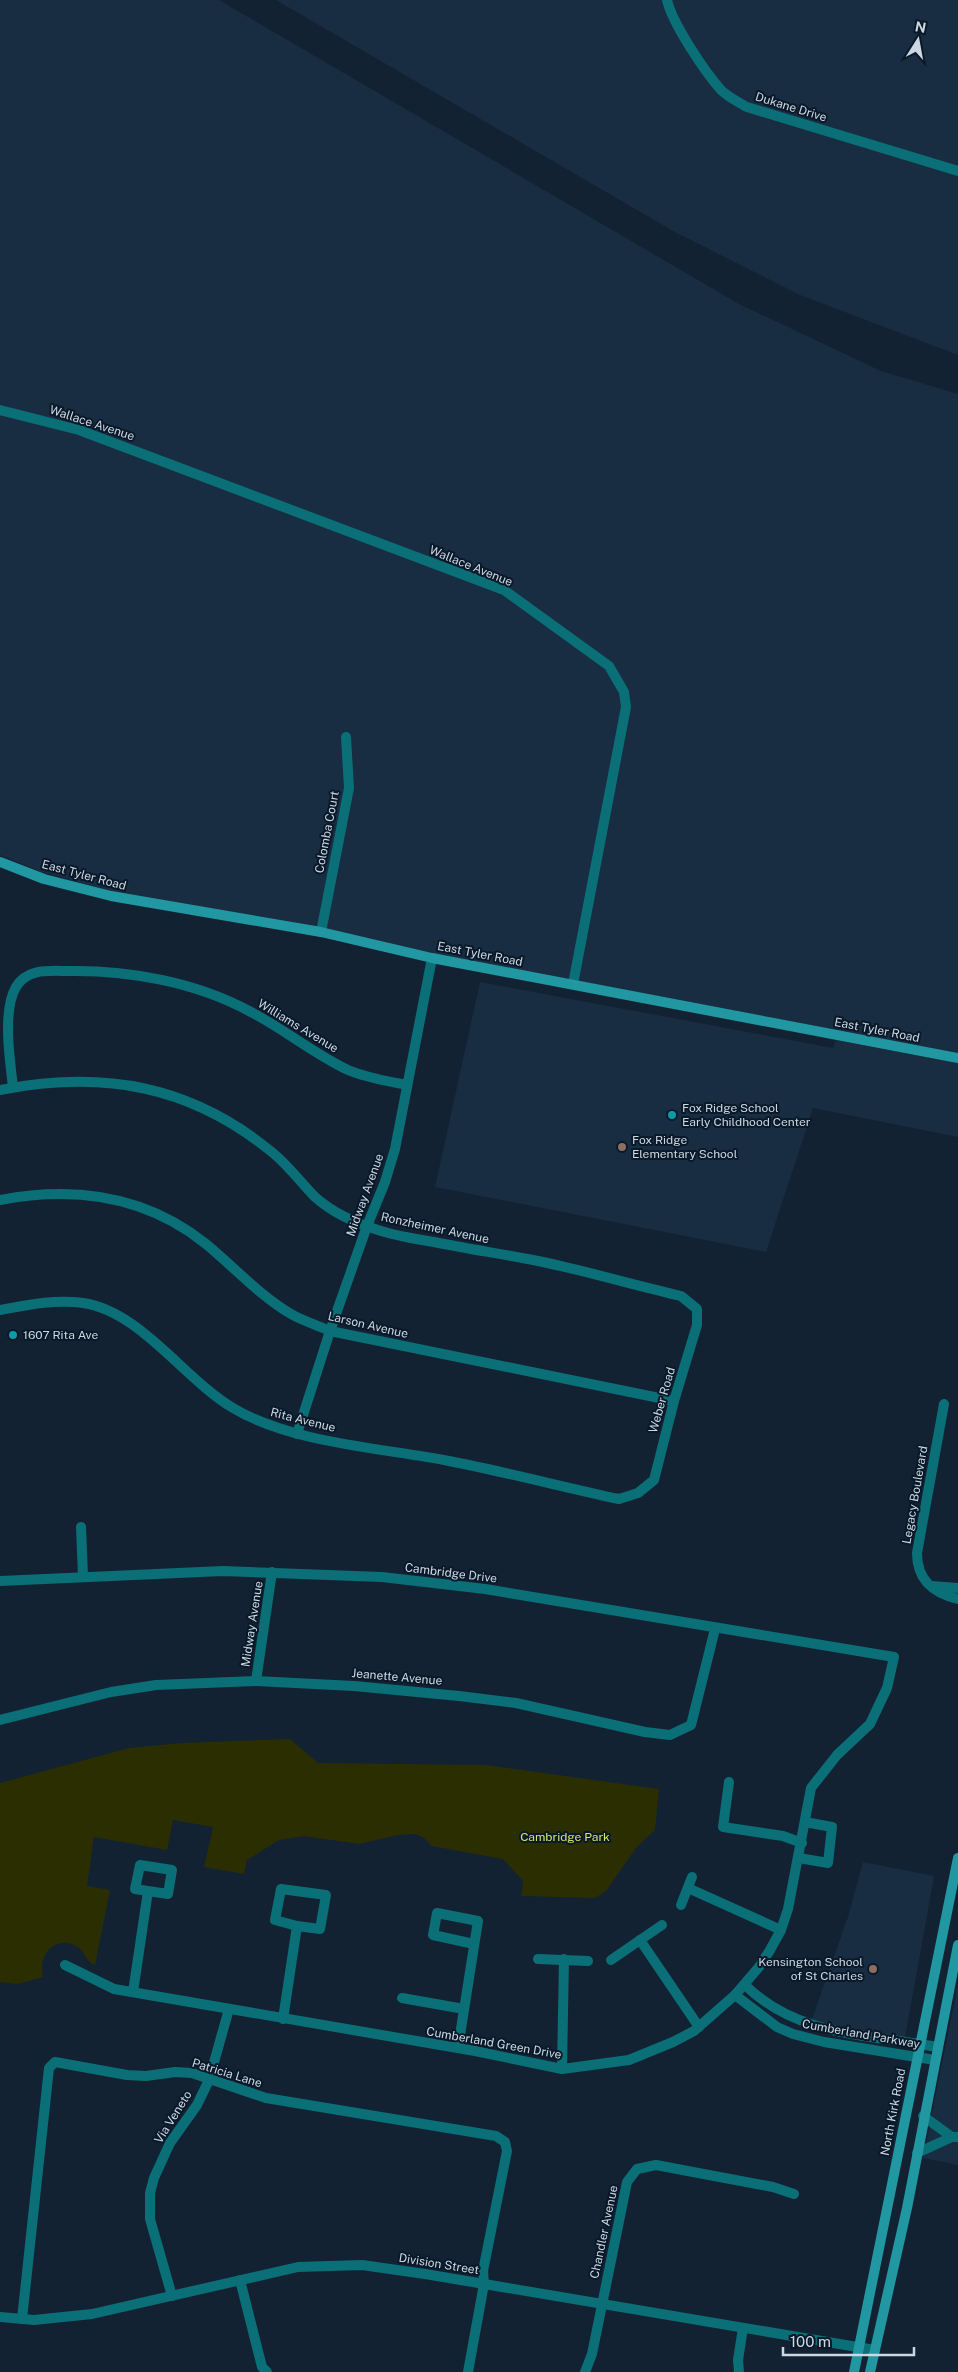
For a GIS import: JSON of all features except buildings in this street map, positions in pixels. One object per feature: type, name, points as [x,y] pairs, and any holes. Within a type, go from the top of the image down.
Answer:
[{"type":"street","name":"Dukane Drive","points":[[667,0],[676,22],[709,74],[722,91],[735,100],[747,107],[958,170]]},
{"type":"street","name":"Wallace Avenue","points":[[0,410],[80,430],[504,590],[609,666],[624,692],[626,706],[573,984]]},
{"type":"street","name":"Colomba Court","points":[[320,932],[348,788],[346,737]]},
{"type":"street","name":"East Tyler Road","points":[[0,862],[44,879],[111,896],[320,932],[432,958],[958,1058]]},
{"type":"street","name":"Midway Avenue","points":[[297,1434],[330,1331],[367,1226],[385,1182],[395,1149],[432,958]]},
{"type":"street","name":"Williams Avenue","points":[[14,1087],[8,1046],[12,996],[17,985],[26,976],[37,972],[86,970],[128,974],[174,983],[212,995],[262,1018],[349,1070],[372,1078],[407,1085]]},
{"type":"street","name":"Ronzheimer Avenue","points":[[0,1090],[58,1081],[100,1081],[136,1086],[172,1096],[207,1110],[244,1130],[275,1154],[315,1196],[332,1210],[367,1226],[394,1235],[539,1262],[653,1289],[682,1296],[692,1304]]},
{"type":"street","name":"Larson Avenue","points":[[0,1200],[33,1194],[68,1192],[132,1204],[178,1226],[205,1243],[273,1301],[292,1314],[330,1331],[674,1401]]},
{"type":"street","name":"Rita Avenue","points":[[0,1310],[40,1303],[62,1302],[84,1303],[99,1307],[119,1316],[138,1329],[192,1379],[233,1409],[261,1422],[297,1434],[450,1461],[619,1499],[633,1495]]},
{"type":"street","name":"Weber Road","points":[[633,1495],[654,1480],[674,1401],[697,1325],[697,1309],[692,1304]]},
{"type":"street","name":"Legacy Boulevard","points":[[930,1586],[924,1580],[917,1567],[917,1553],[944,1404]]},
{"type":"street","points":[[81,1527],[83,1576]]},
{"type":"street","name":"Cambridge Drive","points":[[0,1582],[184,1572],[272,1572],[382,1577],[468,1587],[894,1657]]},
{"type":"street","name":"Midway Avenue","points":[[256,1681],[272,1572]]},
{"type":"street","points":[[930,1586],[958,1588]]},
{"type":"street","points":[[930,1586],[958,1599]]},
{"type":"street","name":"Jeanette Avenue","points":[[0,1720],[111,1692],[156,1685],[256,1681],[354,1686],[516,1703],[645,1732],[670,1735],[691,1725],[715,1629]]},
{"type":"street","name":"Cumberland Green Drive","points":[[65,1965],[114,1989],[458,2048],[562,2069],[629,2060],[673,2042],[699,2027],[735,1995],[759,1968],[781,1930],[799,1858],[811,1788],[837,1756],[870,1724],[887,1688],[894,1657]]},
{"type":"street","points":[[729,1782],[723,1827],[783,1836],[802,1843]]},
{"type":"street","points":[[799,1858],[828,1863],[832,1827],[805,1822]]},
{"type":"street","name":"North Kirk Road","points":[[854,2372],[958,1858]]},
{"type":"street","points":[[681,1905],[692,1877]]},
{"type":"street","points":[[688,1888],[781,1930]]},
{"type":"street","points":[[281,1889],[326,1895],[320,1929],[297,1926],[276,1920],[281,1889]]},
{"type":"street","points":[[133,1992],[148,1891]]},
{"type":"street","points":[[458,2048],[478,1921],[437,1913],[433,1935],[474,1944]]},
{"type":"street","points":[[611,1960],[662,1925]]},
{"type":"street","points":[[283,2019],[297,1926]]},
{"type":"street","points":[[640,1940],[699,2027]]},
{"type":"street","points":[[870,2372],[907,2208],[923,2116],[958,1945]]},
{"type":"street","points":[[538,1959],[588,1960]]},
{"type":"street","points":[[562,2069],[564,1959]]},
{"type":"street","name":"Cumberland Parkway","points":[[745,1985],[772,2008],[810,2026],[938,2047]]},
{"type":"street","name":"Cumberland Parkway","points":[[735,1995],[777,2027],[793,2034],[824,2042],[935,2060]]},
{"type":"street","points":[[402,1998],[464,2009]]},
{"type":"street","name":"Via Veneto","points":[[172,2296],[150,2219],[150,2193],[154,2178],[170,2143],[197,2105],[210,2080],[229,2009]]},
{"type":"street","name":"Patricia Lane","points":[[22,2319],[49,2068],[55,2062],[146,2076],[175,2072],[192,2073],[266,2098],[496,2136],[505,2142],[506,2151],[483,2271],[484,2284]]},
{"type":"street","points":[[923,2116],[955,2137]]},
{"type":"street","points":[[917,2153],[955,2137]]},
{"type":"street","name":"Chandler Avenue","points":[[585,2372],[592,2354],[627,2182],[637,2169],[656,2165],[773,2187],[794,2194]]},
{"type":"street","name":"Division Street","points":[[0,2317],[50,2319],[92,2314],[298,2267],[341,2264],[384,2267],[875,2350]]},
{"type":"street","points":[[240,2280],[262,2367],[267,2372]]},
{"type":"street","points":[[468,2372],[484,2284]]},
{"type":"street","points":[[739,2372],[738,2360],[743,2328]]},
{"type":"shaded area","points":[[0,0],[219,0],[739,304],[881,371],[958,394],[958,1053],[116,893],[39,871],[0,855]]},
{"type":"shaded area","points":[[276,0],[958,0],[958,355],[800,295],[673,231]]},
{"type":"shaded area","name":"Fox Ridge Elementary School","points":[[480,982],[833,1048],[836,1040],[958,1063],[958,1137],[813,1108],[766,1252],[435,1187]]},
{"type":"shaded area","name":"Kensington School of St Charles","points":[[863,1862],[934,1876],[905,2038],[811,2022],[848,1917]]},
{"type":"shaded area","points":[[958,1984],[958,2165],[923,2158]]},
{"type":"green space","name":"Cambridge Park","points":[[290,1739],[318,1763],[486,1765],[659,1789],[655,1830],[636,1848],[606,1891],[595,1898],[521,1896],[523,1881],[503,1859],[432,1846],[424,1838],[415,1834],[398,1835],[359,1844],[304,1836],[279,1840],[247,1860],[244,1874],[204,1867],[213,1827],[173,1820],[167,1850],[94,1837],[87,1886],[110,1890],[95,1965],[90,1962],[79,1948],[69,1943],[64,1943],[54,1946],[46,1953],[42,1963],[43,1977],[18,1984],[0,1982],[0,1783],[129,1748],[182,1743]]},
{"type":"place","name":"Fox Ridge School Early Childhood Center","points":[[672,1115]]},
{"type":"place","name":"Fox Ridge Elementary School","points":[[622,1147]]},
{"type":"place","name":"1607 Rita Ave","points":[[13,1335]]},
{"type":"place","name":"Kensington School of St Charles","points":[[873,1969]]}]
